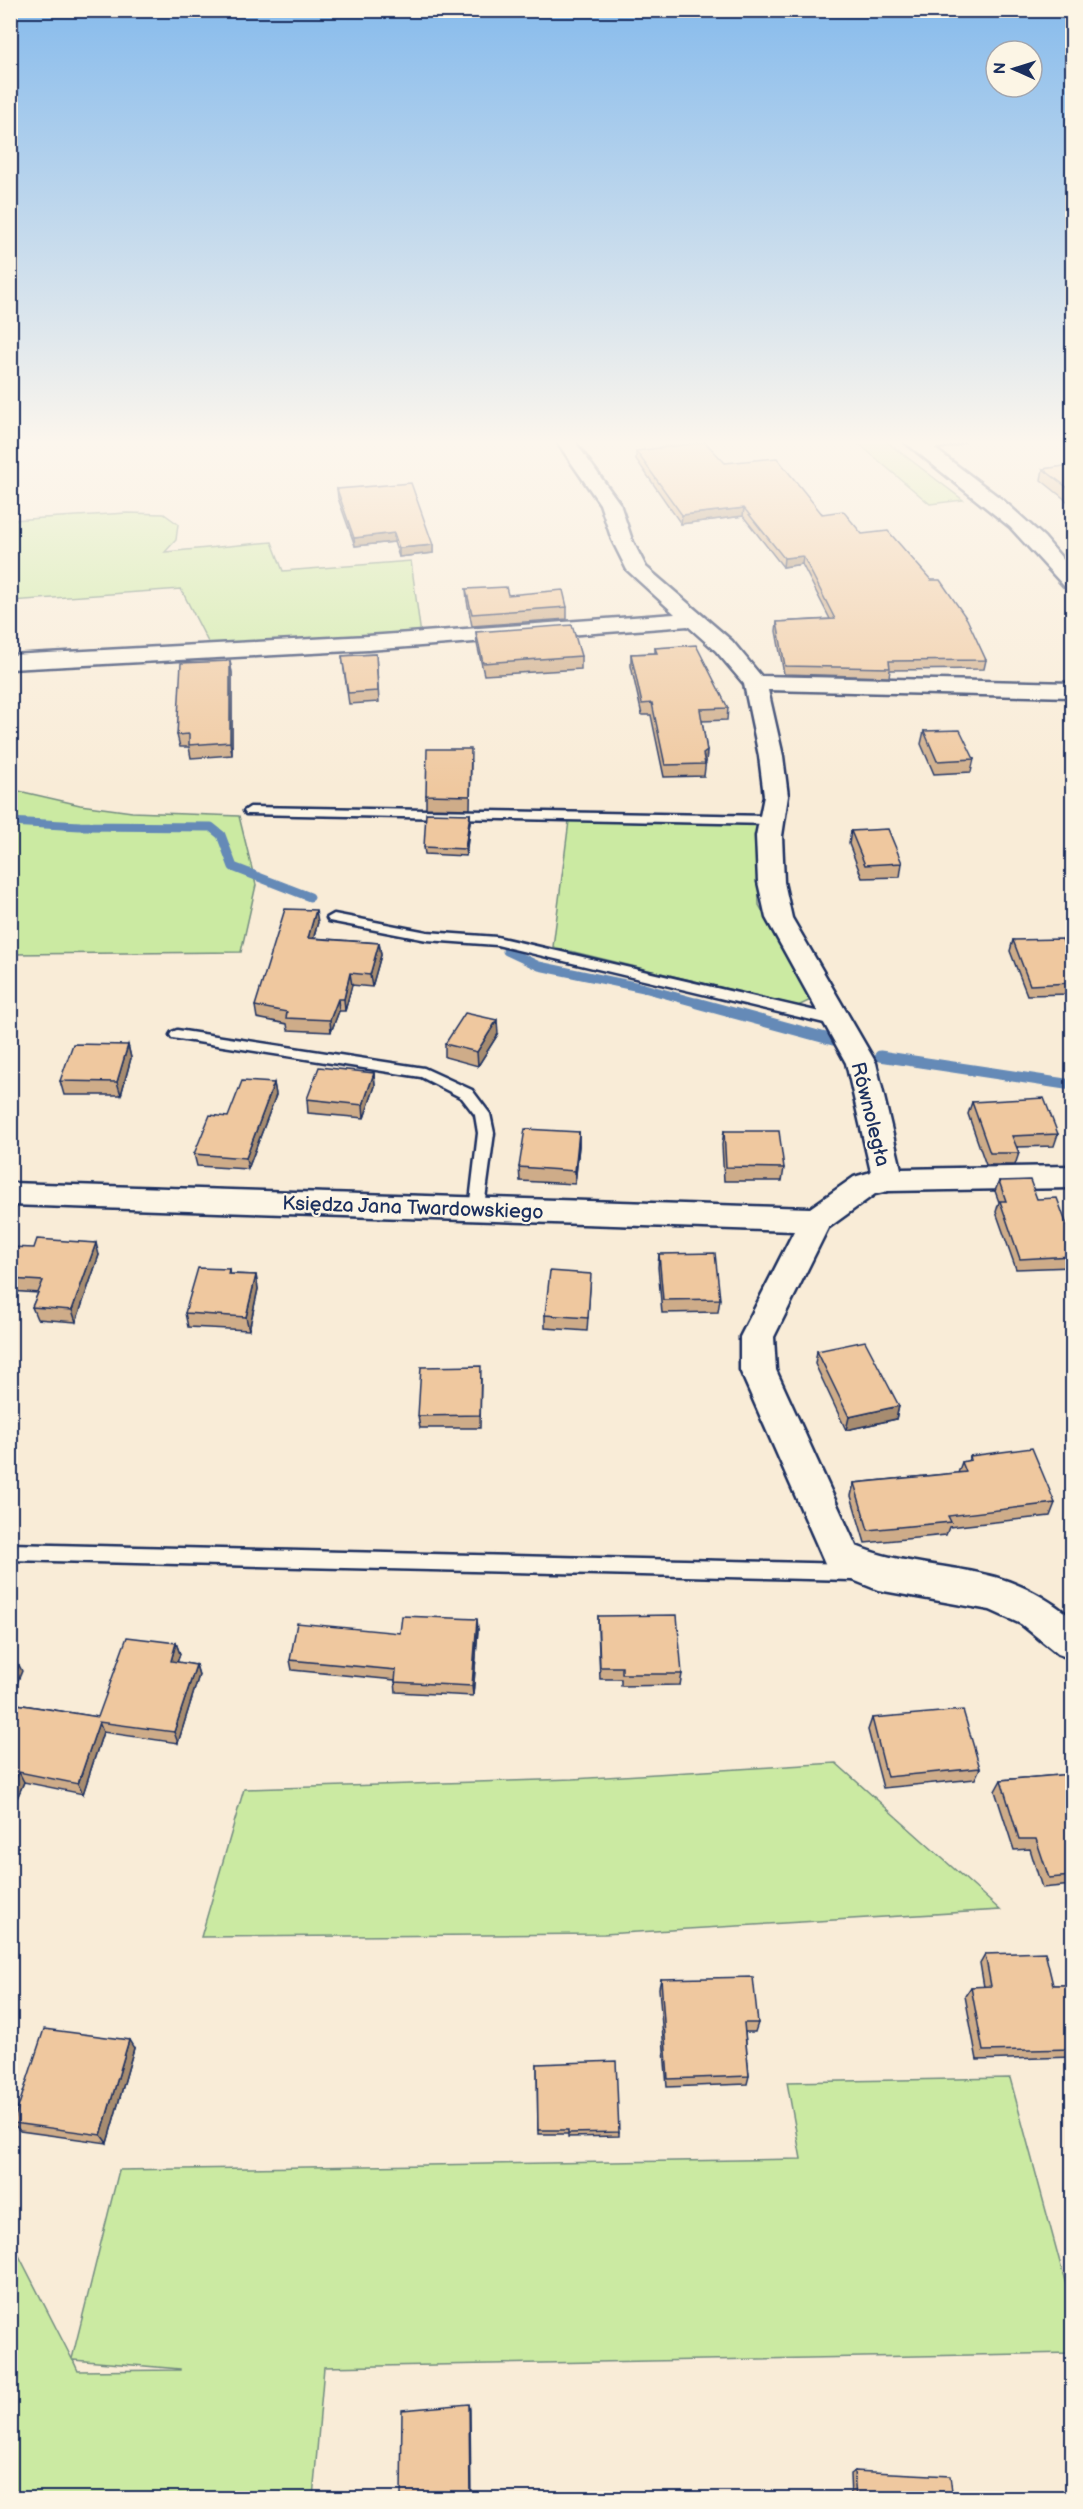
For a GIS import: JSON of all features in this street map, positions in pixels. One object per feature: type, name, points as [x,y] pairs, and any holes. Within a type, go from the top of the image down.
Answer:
[{"type":"street","name":"Równoległa","points":[[630,556],[637,570],[724,646],[755,683],[771,756],[776,796],[771,820],[771,882],[779,918],[861,1063],[888,1180],[865,1185],[816,1220],[757,1337],[758,1370],[842,1558],[878,1573],[995,1594],[1035,1612],[1072,1641]]},
{"type":"street","points":[[1049,556],[1072,583]]},
{"type":"street","points":[[10,662],[368,643],[691,619]]},
{"type":"street","points":[[755,683],[1072,690]]},
{"type":"street","points":[[888,1180],[1072,1177]]},
{"type":"street","name":"Księdza Jana Twardowskiego","points":[[10,1194],[816,1220]]},
{"type":"lane","points":[[250,811],[771,820]]},
{"type":"lane","points":[[333,918],[427,936],[497,941],[837,1021]]},
{"type":"lane","points":[[177,1035],[424,1073],[466,1094],[482,1114],[486,1133],[477,1210]]},
{"type":"lane","points":[[10,1552],[878,1573]]},
{"type":"green space","points":[[11,556],[277,556],[283,571],[411,561],[421,635],[209,644],[181,589],[11,601]]},
{"type":"green space","points":[[10,789],[80,805],[132,812],[239,816],[256,885],[241,952],[11,954]]},
{"type":"green space","points":[[760,820],[759,905],[813,999],[798,1006],[553,947],[569,821]]},
{"type":"green space","points":[[836,1763],[1000,1910],[604,1934],[201,1937],[244,1789],[573,1779]]},
{"type":"green space","points":[[1010,2078],[1072,2307],[1072,2353],[324,2367],[313,2498],[11,2498],[11,2240],[72,2359],[119,2170],[801,2159],[787,2082]],"holes":[[[73,2360],[180,2369],[78,2371]]]},
{"type":"building","points":[[803,556],[910,556],[931,580],[940,580],[967,619],[986,660],[889,661],[890,668],[785,666],[777,622],[835,619]]},
{"type":"building","points":[[506,587],[508,595],[563,590],[567,607],[472,614],[466,589]]},
{"type":"building","points":[[572,625],[581,656],[483,663],[476,632]]},
{"type":"building","points":[[696,645],[728,708],[700,709],[707,751],[703,754],[705,764],[665,765],[652,703],[642,704],[631,654],[657,653],[655,648]]},
{"type":"building","points":[[376,654],[378,691],[348,693],[342,656]]},
{"type":"building","points":[[230,661],[230,742],[189,745],[189,734],[177,735],[181,663]]},
{"type":"building","points":[[960,730],[974,759],[937,761],[924,731]]},
{"type":"building","points":[[427,749],[471,749],[470,796],[426,795]]},
{"type":"building","points":[[426,813],[470,814],[465,849],[424,847]]},
{"type":"building","points":[[888,829],[902,863],[865,865],[851,831]]},
{"type":"building","points":[[285,909],[316,910],[308,938],[379,943],[370,975],[350,973],[344,999],[338,999],[330,1020],[286,1018],[287,1012],[255,1006]]},
{"type":"building","points":[[1062,939],[1072,965],[1072,983],[1030,985],[1013,940]]},
{"type":"building","points":[[465,1013],[497,1020],[477,1052],[445,1044]]},
{"type":"building","points":[[73,1044],[128,1045],[117,1082],[60,1081]]},
{"type":"building","points":[[319,1067],[374,1073],[363,1105],[307,1099]]},
{"type":"building","points":[[242,1081],[274,1083],[246,1158],[194,1154],[210,1115],[228,1117]]},
{"type":"building","points":[[1044,1098],[1058,1134],[1012,1136],[1019,1153],[990,1153],[972,1102]]},
{"type":"building","points":[[525,1129],[579,1132],[575,1171],[519,1167]]},
{"type":"building","points":[[724,1131],[779,1131],[784,1168],[726,1167]]},
{"type":"building","points":[[1030,1180],[1037,1199],[1057,1198],[1072,1239],[1072,1256],[1020,1259],[1000,1201],[1006,1201],[999,1181]]},
{"type":"building","points":[[37,1239],[96,1243],[72,1310],[32,1307],[43,1281],[10,1279],[10,1247],[34,1248]]},
{"type":"building","points":[[715,1253],[720,1299],[663,1300],[659,1254]]},
{"type":"building","points":[[198,1268],[229,1269],[228,1274],[256,1275],[246,1317],[185,1313]]},
{"type":"building","points":[[550,1271],[591,1274],[588,1318],[545,1315]]},
{"type":"building","points":[[865,1341],[899,1406],[849,1417],[817,1351]]},
{"type":"building","points":[[481,1366],[480,1415],[418,1416],[421,1367]]},
{"type":"building","points":[[1032,1448],[1055,1503],[948,1516],[951,1522],[868,1530],[854,1483],[966,1472],[962,1462],[971,1460],[970,1456]]},
{"type":"building","points":[[677,1615],[682,1674],[622,1674],[622,1667],[600,1667],[598,1616]]},
{"type":"building","points":[[402,1616],[477,1619],[472,1686],[395,1682],[396,1670],[290,1660],[297,1623],[400,1633]]},
{"type":"building","points":[[127,1637],[176,1643],[171,1661],[196,1665],[174,1732],[99,1722],[78,1784],[19,1772],[10,1791],[10,1703],[98,1717]]},
{"type":"building","points":[[10,1664],[19,1665],[10,1687]]},
{"type":"building","points":[[963,1710],[980,1768],[887,1777],[872,1718]]},
{"type":"building","points":[[1072,1774],[1072,1876],[1049,1878],[1036,1839],[1019,1839],[1001,1780]]},
{"type":"building","points":[[1045,1952],[1053,1985],[1072,1985],[1072,2049],[983,2051],[971,1987],[991,1986],[985,1954]]},
{"type":"building","points":[[753,1977],[758,2023],[744,2023],[749,2076],[668,2079],[661,1979]]},
{"type":"building","points":[[44,2029],[129,2040],[101,2135],[13,2123]]},
{"type":"building","points":[[616,2061],[619,2132],[568,2133],[568,2130],[538,2130],[537,2064]]},
{"type":"building","points":[[469,2404],[470,2499],[401,2499],[402,2410]]},
{"type":"building","points":[[854,2471],[950,2476],[953,2499],[856,2499]]},
{"type":"waterway","points":[[10,822],[80,826],[211,827],[221,835],[233,867],[310,897]]},
{"type":"waterway","points":[[507,951],[539,966],[644,988],[702,1004]]},
{"type":"waterway","points":[[697,1003],[833,1040]]},
{"type":"waterway","points":[[880,1056],[1072,1085]]}]
